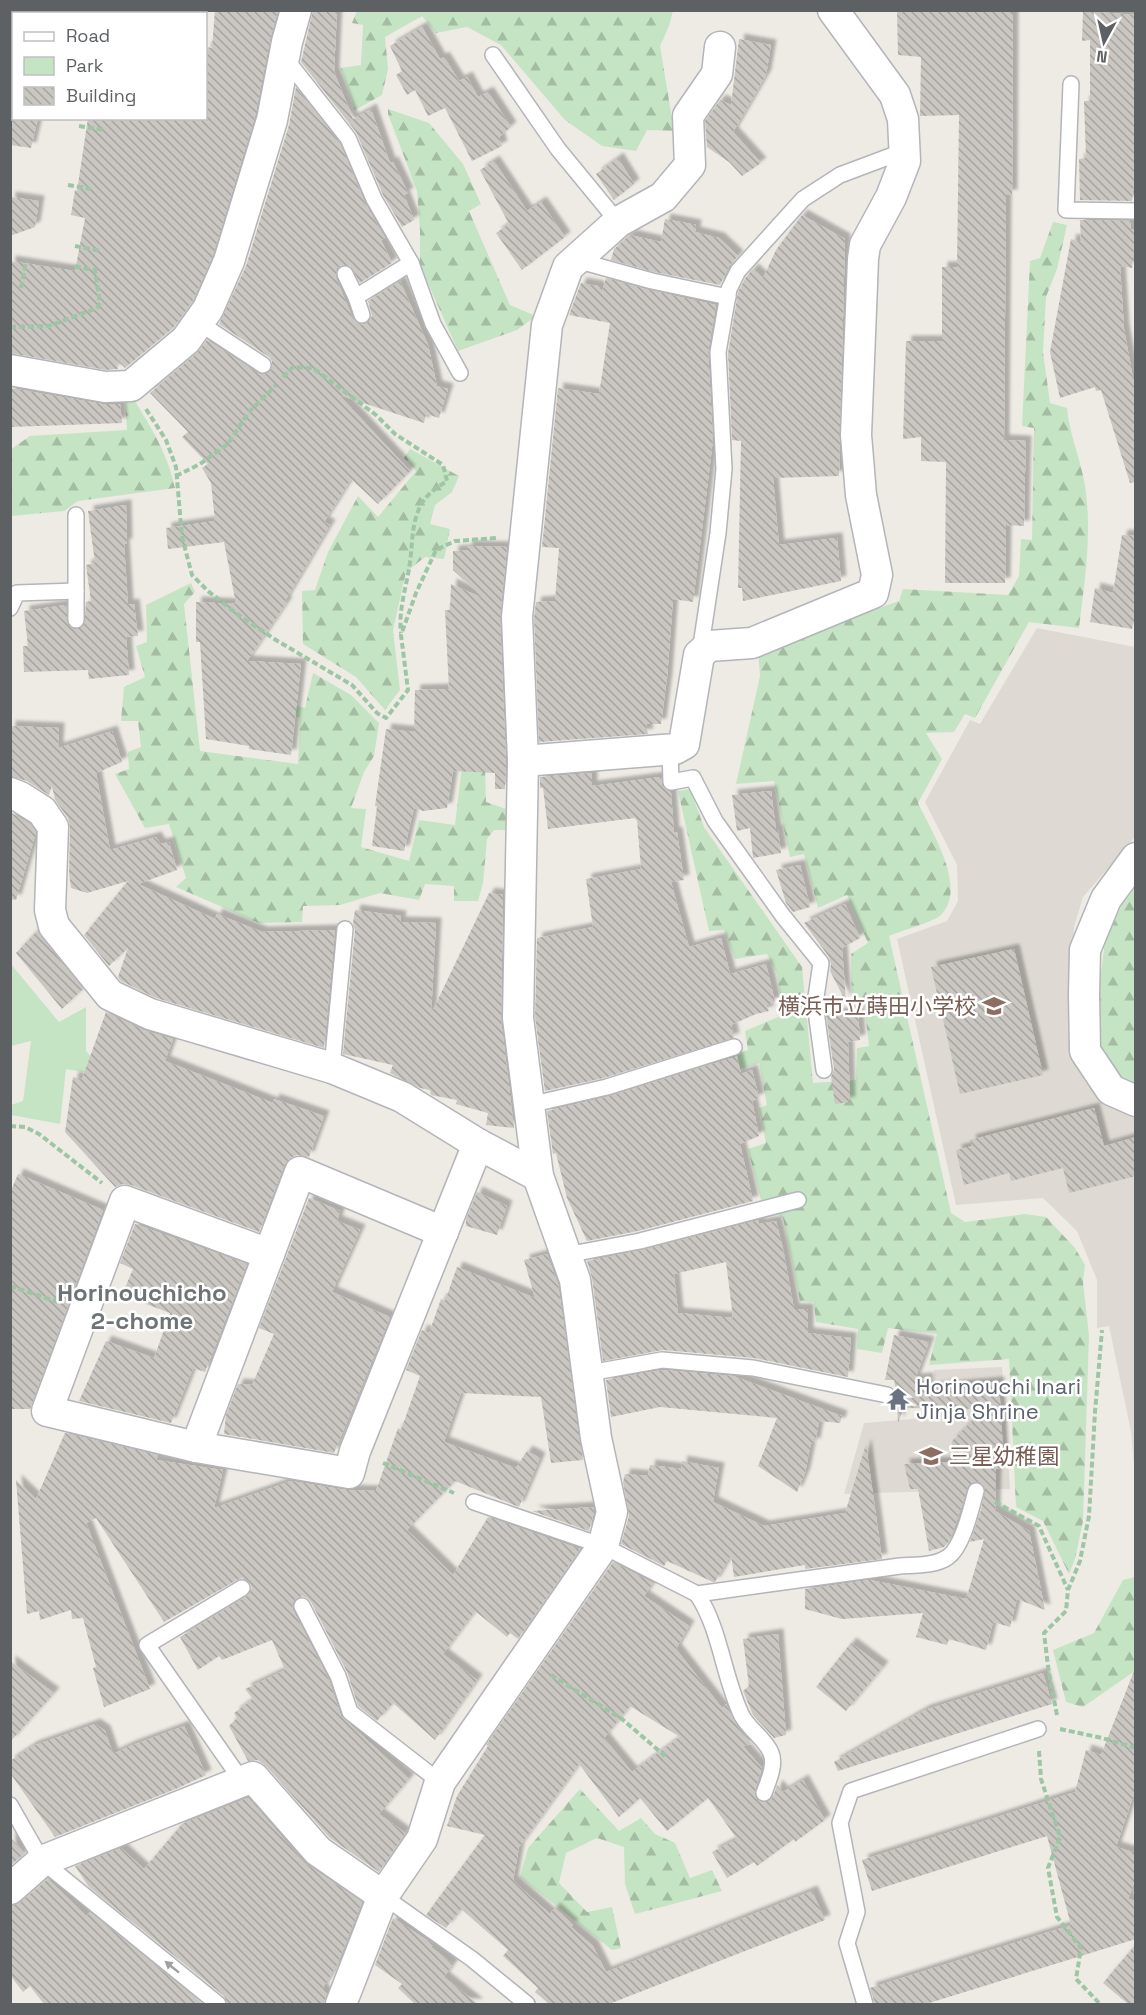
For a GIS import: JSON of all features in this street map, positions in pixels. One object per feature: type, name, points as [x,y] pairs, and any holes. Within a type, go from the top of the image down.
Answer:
[{"type":"street","points":[[10,370],[105,387],[131,386],[186,340],[208,309],[228,261],[272,120],[296,10]]},
{"type":"street","points":[[523,761],[670,749],[684,744],[699,655],[709,646],[752,643],[873,593],[877,575],[861,495],[856,435],[863,259],[866,245],[891,197],[905,161],[903,119],[895,95],[833,10]]},
{"type":"street","points":[[340,2004],[383,1896],[422,1839],[440,1782],[603,1546],[612,1512],[596,1438],[575,1280],[538,1176],[518,1018],[523,761],[517,616],[547,325],[568,267],[618,222],[663,197],[690,165],[688,116],[717,74],[720,47]]},
{"type":"street","points":[[10,793],[21,797],[42,811],[53,827],[50,910],[54,926],[110,995],[150,1014],[332,1068],[402,1097],[478,1144],[538,1176]]},
{"type":"street","points":[[1136,858],[1106,899],[1085,950],[1084,1051],[1111,1089],[1136,1101]]},
{"type":"street","points":[[268,1254],[125,1201],[48,1411],[196,1447],[349,1473],[355,1451],[478,1144]]},
{"type":"street","points":[[196,1447],[300,1172],[443,1232]]},
{"type":"street","points":[[10,1889],[42,1861],[253,1777],[318,1851],[383,1896]]},
{"type":"lane","points":[[493,55],[558,149],[618,222]]},
{"type":"lane","points":[[284,57],[348,138],[374,198],[411,263],[433,324],[460,373]]},
{"type":"lane","points":[[1071,84],[1066,210],[1136,211]]},
{"type":"lane","points":[[699,655],[724,469],[718,352],[729,289],[738,270],[803,199],[840,175],[904,151]]},
{"type":"lane","points":[[576,260],[652,281],[728,297]]},
{"type":"lane","points":[[356,297],[411,263]]},
{"type":"lane","points":[[345,274],[362,315]]},
{"type":"lane","points":[[198,322],[263,365]]},
{"type":"lane","points":[[76,515],[76,620]]},
{"type":"lane","points":[[10,608],[17,593],[76,591]]},
{"type":"lane","points":[[670,749],[671,782],[693,778],[715,822],[783,916],[821,963],[814,1004],[824,1070]]},
{"type":"lane","points":[[332,1068],[345,929]]},
{"type":"lane","points":[[530,1105],[608,1087],[734,1047]]},
{"type":"lane","points":[[566,1255],[640,1240],[798,1200]]},
{"type":"lane","points":[[589,1373],[662,1360],[753,1368],[887,1395]]},
{"type":"lane","points":[[698,1594],[900,1566],[930,1564],[948,1557],[961,1539],[976,1491]]},
{"type":"lane","points":[[474,1502],[603,1546],[698,1594],[706,1607],[743,1718],[771,1753],[772,1770],[764,1793]]},
{"type":"lane","points":[[242,1587],[147,1645],[242,1781]]},
{"type":"lane","points":[[302,1606],[338,1676],[350,1712],[440,1782]]},
{"type":"lane","points":[[865,2004],[847,1943],[858,1912],[840,1823],[850,1791],[1038,1729]]},
{"type":"lane","points":[[10,1805],[42,1861],[218,2004]]},
{"type":"lane","points":[[383,1896],[472,1959],[527,2004]]},
{"type":"path","points":[[79,126],[104,130]]},
{"type":"path","points":[[68,185],[91,189]]},
{"type":"path","points":[[75,246],[101,251]]},
{"type":"path","points":[[21,288],[26,261]]},
{"type":"path","points":[[10,327],[49,326],[97,308],[100,303],[95,270],[72,266]]},
{"type":"path","points":[[131,386],[166,440],[176,467],[176,476],[182,537],[192,575],[237,614],[352,685],[386,718],[408,690],[400,621],[410,562],[412,526],[423,501],[447,481],[443,465],[395,434],[375,415],[313,368],[293,367],[248,413],[228,444],[200,464],[176,476]]},
{"type":"path","points":[[401,635],[416,593],[436,550],[455,541],[496,538],[525,540]]},
{"type":"path","points":[[10,1126],[25,1127],[39,1134],[125,1201]]},
{"type":"path","points":[[10,1286],[51,1299]]},
{"type":"path","points":[[1060,1729],[1049,1674],[1044,1633],[1066,1611],[1068,1590],[1080,1561],[1089,1516],[1102,1330]]},
{"type":"path","points":[[355,1451],[474,1502]]},
{"type":"path","points":[[976,1491],[1039,1526],[1068,1590]]},
{"type":"path","points":[[526,1660],[622,1719],[664,1756]]},
{"type":"path","points":[[1100,2004],[1076,1979],[1082,1948],[1057,1917],[1048,1868],[1060,1837],[1041,1779],[1038,1729],[1060,1729],[1136,1748]]},
{"type":"shaded area","name":"横浜市立蒔田小学校","points":[[1037,628],[1135,647],[1135,837],[1083,897],[1074,927],[1073,949],[1135,1112],[1135,1476],[1131,1432],[1109,1326],[1097,1328],[1097,1280],[1077,1231],[1043,1198],[956,1205],[897,939],[947,921],[958,901],[957,865],[925,802],[970,720],[980,724]]},
{"type":"shaded area","name":"三星幼稚園","points":[[1002,1367],[1010,1489],[844,1494],[864,1423],[935,1417],[934,1370]]},
{"type":"green space","points":[[357,11],[673,11],[660,46],[674,131],[647,130],[636,151],[602,146],[565,120],[501,45],[467,27],[436,33],[422,16],[385,37],[388,69],[382,95],[355,110],[341,68],[361,65],[363,25],[352,23]]},
{"type":"green space","points":[[388,109],[429,123],[463,164],[481,204],[469,211],[510,305],[536,316],[517,330],[458,351],[420,265],[417,191]]},
{"type":"green space","points":[[1053,222],[1067,225],[1057,269],[1046,297],[1043,352],[1050,403],[1067,408],[1087,498],[1087,554],[1079,628],[1029,622],[975,718],[965,714],[954,732],[926,733],[942,759],[918,803],[938,843],[949,875],[951,890],[948,903],[937,918],[889,936],[951,1213],[965,1222],[1025,1214],[1046,1217],[1075,1248],[1085,1265],[1083,1282],[1089,1336],[1083,1521],[1075,1559],[1069,1574],[1043,1521],[1016,1507],[1009,1359],[929,1365],[937,1334],[888,1328],[882,1353],[857,1349],[858,1329],[816,1322],[814,1302],[800,1301],[783,1218],[761,1200],[748,1149],[766,1143],[759,1108],[767,1105],[759,1063],[715,1077],[712,1062],[748,1050],[745,1031],[783,1015],[777,974],[767,954],[735,959],[724,930],[709,931],[678,791],[690,789],[704,827],[802,967],[813,1083],[856,1080],[857,1048],[869,1046],[864,1003],[852,1003],[851,954],[868,943],[847,895],[818,908],[804,854],[790,857],[774,781],[736,784],[760,676],[758,651],[899,601],[903,589],[1008,595],[1019,576],[1021,539],[1032,540],[1034,428],[1022,426],[1030,261],[1040,258]]},
{"type":"green space","points":[[133,398],[163,452],[175,488],[78,501],[64,511],[11,516],[10,450],[30,436],[127,430],[125,399]]},
{"type":"green space","points":[[410,449],[459,476],[452,492],[435,505],[430,524],[450,529],[444,559],[425,557],[406,572],[393,630],[400,690],[385,710],[356,677],[303,644],[302,591],[315,590],[328,552],[358,496],[378,517],[416,471],[404,458]]},
{"type":"green space","points":[[191,583],[195,592],[184,604],[200,751],[298,764],[300,718],[282,713],[285,703],[305,708],[313,673],[351,695],[379,723],[374,756],[364,772],[351,808],[366,809],[361,847],[409,861],[419,820],[455,825],[466,731],[484,734],[486,802],[512,811],[512,830],[494,830],[487,839],[483,883],[478,901],[454,901],[454,886],[425,884],[419,900],[380,893],[340,905],[303,906],[302,922],[259,923],[176,887],[186,878],[169,824],[145,828],[115,774],[129,769],[128,752],[141,747],[138,721],[121,721],[124,687],[145,677],[136,646],[147,642],[146,605]]},
{"type":"green space","points":[[1135,888],[1135,1092],[1100,1061],[1096,1014],[1105,941],[1122,905]]},
{"type":"green space","points":[[10,963],[59,1022],[86,1007],[86,1051],[107,1076],[66,1069],[60,1124],[11,1115],[11,1105],[23,1101],[31,1041],[11,1046]]},
{"type":"green space","points":[[1135,1577],[1135,1671],[1083,1707],[1066,1702],[1053,1650],[1094,1633],[1123,1580]]},
{"type":"green space","points":[[580,1789],[619,1831],[641,1818],[655,1834],[675,1843],[690,1878],[712,1870],[722,1891],[635,1914],[625,1884],[624,1847],[597,1838],[566,1853],[559,1883],[587,1912],[612,1907],[621,1948],[612,1950],[520,1877],[528,1848]]},
{"type":"building","points":[[215,10],[278,10],[255,116],[213,255],[193,300],[173,328],[125,368],[117,360],[118,369],[106,370],[10,353],[10,261],[75,271],[85,218],[71,215],[88,120],[207,120],[207,47],[212,48]]},
{"type":"building","points":[[313,10],[337,10],[334,72],[353,119],[371,109],[390,163],[393,162],[408,193],[404,195],[414,220],[402,227],[383,195],[356,132],[301,62]]},
{"type":"building","points":[[897,10],[1013,10],[1012,195],[1006,195],[1004,440],[1026,441],[1024,526],[1006,525],[1005,583],[945,583],[946,462],[921,461],[921,437],[903,439],[906,341],[942,341],[942,267],[957,267],[959,115],[920,116],[921,57],[898,55]]},
{"type":"building","points":[[1083,11],[1136,15],[1136,161],[1132,201],[1080,200],[1079,159],[1086,158],[1084,101],[1090,101],[1090,40],[1082,41]]},
{"type":"building","points":[[422,27],[440,59],[444,57],[459,81],[467,77],[478,97],[488,92],[511,127],[499,137],[502,146],[472,161],[445,108],[428,116],[415,90],[407,95],[396,75],[402,71],[390,46]]},
{"type":"building","points":[[739,39],[771,45],[766,75],[733,132],[761,163],[742,176],[729,162],[707,147],[705,121],[720,100],[731,105]]},
{"type":"building","points":[[296,87],[340,143],[365,203],[385,238],[381,240],[392,263],[360,283],[350,266],[341,265],[337,268],[336,278],[353,319],[361,325],[369,322],[372,316],[368,301],[400,281],[428,345],[437,386],[448,389],[439,418],[426,414],[424,423],[339,395],[410,471],[378,504],[351,479],[324,522],[330,525],[285,601],[287,602],[247,661],[301,664],[291,755],[249,749],[249,746],[206,739],[200,642],[196,642],[196,602],[236,604],[224,542],[168,549],[166,528],[215,521],[211,483],[202,468],[208,464],[182,437],[188,432],[150,393],[197,353],[207,340],[258,373],[267,374],[271,370],[272,361],[269,357],[219,324],[246,266],[289,125]]},
{"type":"building","points":[[10,118],[12,120],[38,120],[31,148],[10,145]]},
{"type":"building","points":[[618,158],[634,184],[614,200],[596,174]]},
{"type":"building","points":[[494,161],[527,211],[541,202],[565,237],[522,270],[496,233],[509,224],[480,170]]},
{"type":"building","points":[[10,197],[39,201],[35,227],[10,236]]},
{"type":"building","points":[[802,215],[845,239],[839,476],[773,478],[779,545],[837,538],[841,581],[743,601],[742,588],[738,588],[741,441],[732,440],[728,353],[738,292],[746,277],[753,269],[763,278],[776,250]]},
{"type":"building","points":[[665,219],[696,225],[695,232],[719,238],[738,256],[729,266],[720,285],[654,272],[611,260],[614,249],[630,235],[661,242]]},
{"type":"building","points":[[1080,220],[1131,221],[1130,229],[1136,230],[1132,268],[1120,266],[1124,329],[1136,395],[1136,482],[1130,483],[1101,390],[1096,391],[1095,387],[1060,398],[1050,352],[1071,239],[1081,242]]},
{"type":"building","points":[[606,278],[716,305],[708,352],[713,439],[693,602],[673,599],[661,724],[646,724],[648,734],[539,742],[534,618],[536,602],[555,601],[559,548],[542,547],[558,388],[599,394],[610,323],[569,315],[581,283],[598,286],[602,292]]},
{"type":"building","points":[[10,388],[102,404],[120,404],[122,423],[10,427]]},
{"type":"building","points":[[126,505],[127,544],[124,544],[128,605],[134,604],[138,636],[126,637],[129,675],[89,679],[88,670],[24,672],[23,646],[28,646],[24,611],[66,605],[68,625],[75,630],[84,625],[86,602],[91,601],[86,565],[95,563],[88,511]]},
{"type":"building","points":[[1122,535],[1136,536],[1136,611],[1132,629],[1090,622],[1095,588],[1113,593]]},
{"type":"building","points":[[467,546],[507,547],[500,618],[506,761],[505,789],[495,789],[495,773],[453,771],[447,808],[423,811],[414,808],[404,851],[372,846],[386,729],[414,732],[415,690],[449,689],[445,610],[450,610],[451,584],[485,599],[453,570],[453,551],[467,550]]},
{"type":"building","points":[[10,726],[59,728],[58,748],[112,731],[122,762],[96,773],[110,850],[156,837],[160,844],[169,842],[177,870],[138,884],[215,919],[217,914],[262,932],[335,930],[324,1048],[156,998],[121,981],[118,977],[128,948],[109,966],[84,935],[128,881],[87,893],[71,888],[68,818],[55,800],[52,785],[49,795],[27,781],[10,776]]},
{"type":"building","points":[[592,773],[592,786],[661,777],[662,786],[671,793],[674,833],[677,832],[684,880],[671,882],[689,947],[721,938],[730,974],[766,964],[775,1002],[766,1005],[769,1011],[731,1025],[734,1038],[604,1078],[545,1091],[535,1017],[537,938],[593,927],[586,879],[641,869],[635,818],[548,829],[540,777]]},
{"type":"building","points":[[771,791],[781,853],[753,858],[750,828],[737,831],[732,795]]},
{"type":"building","points":[[10,812],[30,824],[36,832],[16,900],[10,899]]},
{"type":"building","points":[[800,865],[810,907],[793,912],[786,903],[776,870]]},
{"type":"building","points":[[489,893],[503,895],[501,1020],[514,1128],[486,1125],[488,1113],[456,1104],[457,1100],[431,1095],[430,1090],[420,1088],[390,1073],[393,1065],[343,1054],[355,910],[401,916],[400,922],[436,923],[431,1014]]},
{"type":"building","points":[[845,904],[860,938],[842,948],[846,1002],[830,971],[829,957],[804,923]]},
{"type":"building","points":[[37,931],[83,989],[62,1009],[16,953]]},
{"type":"building","points":[[1014,949],[1043,1075],[960,1094],[931,967]]},
{"type":"building","points":[[858,1011],[860,1040],[848,1042],[850,1102],[835,1104],[831,1077],[834,1069],[826,1015]]},
{"type":"building","points":[[106,1012],[143,1030],[173,1039],[165,1061],[273,1103],[274,1099],[324,1116],[309,1157],[297,1155],[290,1158],[284,1165],[259,1232],[131,1185],[123,1184],[115,1187],[65,1132],[73,1077],[82,1079]]},
{"type":"building","points":[[737,1056],[741,1074],[752,1070],[759,1098],[752,1101],[759,1136],[740,1144],[753,1201],[638,1231],[587,1241],[567,1198],[556,1153],[553,1154],[547,1111],[610,1096]]},
{"type":"building","points":[[1094,1108],[1104,1146],[1136,1137],[1136,1176],[1069,1193],[1063,1168],[1011,1181],[1009,1173],[964,1185],[956,1150],[972,1146],[970,1140]]},
{"type":"building","points":[[18,1174],[103,1210],[30,1409],[10,1409],[10,1193]]},
{"type":"building","points":[[477,1192],[507,1206],[497,1235],[466,1226],[466,1219]]},
{"type":"building","points":[[309,1198],[340,1211],[337,1221],[360,1230],[332,1292],[390,1317],[334,1453],[224,1434],[226,1415],[238,1384],[252,1385],[274,1334],[259,1328]]},
{"type":"building","points":[[759,1220],[759,1224],[776,1221],[794,1309],[808,1309],[808,1333],[851,1338],[848,1377],[754,1358],[663,1350],[603,1361],[592,1278],[587,1261],[642,1250]],"holes":[[[726,1262],[733,1318],[678,1313],[674,1274]]]},
{"type":"building","points":[[135,1224],[247,1264],[205,1372],[193,1368],[171,1423],[79,1401],[106,1341],[154,1358],[170,1313],[122,1295],[133,1269],[120,1263]]},
{"type":"building","points":[[547,1254],[558,1284],[583,1460],[551,1463],[541,1397],[461,1393],[444,1442],[516,1468],[527,1451],[540,1458],[519,1507],[455,1481],[407,1530],[453,1575],[488,1517],[580,1549],[518,1639],[510,1633],[507,1637],[475,1611],[443,1654],[477,1680],[435,1740],[393,1703],[377,1721],[358,1706],[347,1672],[311,1602],[302,1596],[294,1600],[292,1605],[329,1680],[341,1716],[409,1779],[379,1814],[405,1833],[379,1872],[330,1838],[266,1766],[258,1760],[248,1761],[229,1726],[237,1718],[234,1713],[253,1699],[245,1689],[285,1670],[272,1640],[222,1660],[219,1656],[198,1670],[180,1637],[247,1596],[252,1588],[250,1583],[242,1578],[237,1580],[164,1622],[96,1518],[86,1523],[150,1689],[104,1707],[83,1618],[72,1619],[71,1610],[40,1620],[39,1611],[27,1614],[16,1480],[36,1499],[65,1433],[158,1455],[156,1460],[223,1470],[214,1508],[291,1481],[346,1490],[376,1491],[398,1428],[401,1430],[420,1376],[406,1370],[422,1330],[429,1333],[441,1299],[445,1301],[457,1267],[535,1298],[524,1260]]},
{"type":"building","points":[[894,1335],[929,1342],[915,1379],[928,1378],[928,1388],[999,1382],[1004,1468],[996,1469],[995,1511],[1029,1531],[1045,1610],[1017,1599],[1010,1627],[993,1622],[986,1650],[949,1639],[947,1645],[916,1637],[923,1613],[842,1619],[805,1609],[805,1589],[870,1580],[966,1599],[984,1539],[970,1542],[981,1510],[985,1488],[978,1482],[969,1485],[950,1540],[944,1547],[929,1551],[918,1489],[910,1489],[904,1464],[953,1462],[952,1441],[984,1409],[904,1408],[898,1423],[897,1408],[891,1408],[897,1396],[894,1380],[885,1380]]},
{"type":"building","points":[[662,1370],[733,1376],[842,1416],[840,1423],[819,1421],[815,1444],[811,1443],[805,1473],[797,1492],[758,1466],[777,1418],[660,1407],[611,1417],[606,1380]]},
{"type":"building","points":[[866,1444],[882,1559],[805,1569],[805,1565],[734,1577],[731,1555],[713,1582],[667,1561],[664,1566],[621,1544],[629,1516],[623,1482],[625,1474],[648,1476],[650,1465],[681,1469],[682,1461],[719,1468],[713,1502],[764,1526],[845,1513]]},
{"type":"building","points":[[593,1507],[594,1512],[589,1531],[532,1511]]},
{"type":"building","points":[[613,1562],[653,1583],[644,1596],[689,1626],[676,1649],[722,1708],[726,1704],[737,1726],[752,1744],[743,1746],[762,1768],[755,1790],[757,1800],[766,1802],[773,1797],[777,1785],[783,1792],[803,1780],[825,1820],[757,1866],[754,1862],[727,1878],[712,1852],[737,1839],[708,1798],[667,1831],[640,1798],[619,1817],[579,1764],[519,1847],[513,1881],[550,1914],[555,1908],[573,1925],[571,1927],[593,1946],[606,1972],[812,1891],[825,1920],[609,2004],[549,2004],[535,1992],[538,1988],[503,1956],[508,1950],[461,1909],[446,1928],[426,1915],[485,1835],[447,1826],[457,1796],[488,1746],[486,1745]],"holes":[[[630,1706],[680,1737],[632,1772],[604,1738]]]},
{"type":"building","points":[[778,1634],[786,1735],[774,1738],[753,1715],[743,1691],[749,1686],[743,1639]]},
{"type":"building","points":[[851,1643],[883,1667],[846,1711],[816,1687]]},
{"type":"building","points":[[10,1661],[54,1693],[10,1742]]},
{"type":"building","points":[[1134,1671],[1136,1671],[1136,1788],[1116,1847],[1136,1853],[1136,1878],[1128,1899],[1136,1901],[1136,1939],[926,2004],[875,2004],[870,1988],[1071,1925],[1047,1836],[872,1891],[862,1860],[1075,1792],[1086,1750],[1101,1755]]},
{"type":"building","points":[[1043,1673],[1052,1704],[838,1771],[834,1762],[925,1710]]},
{"type":"building","points":[[95,1724],[105,1731],[113,1754],[184,1726],[206,1775],[55,1837],[10,1773],[10,1761],[33,1746]]},
{"type":"building","points":[[248,1798],[305,1863],[362,1902],[337,1965],[322,1989],[327,1994],[324,2004],[228,2004],[224,1996],[89,1887],[75,1866],[121,1848],[144,1869],[182,1824]]},
{"type":"building","points":[[10,1837],[25,1853],[10,1866]]},
{"type":"building","points":[[48,1879],[86,1916],[90,1912],[203,2004],[44,2004],[30,1986],[23,1992],[10,1975],[10,1906],[21,1902]]},
{"type":"building","points":[[393,1918],[433,1944],[431,1947],[453,1964],[444,1977],[478,2004],[415,2004],[398,1988],[402,1984],[375,1965]]},
{"type":"building","points":[[1136,1944],[1136,2004],[1128,2004],[1103,1983]]},
{"type":"place","name":"横浜市立蒔田小学校","points":[[994,1006]]},
{"type":"place","name":"Horinouchi Inari Jinja Shrine","points":[[898,1399]]},
{"type":"place","name":"三星幼稚園","points":[[931,1456]]},
{"type":"district","name":"Horinouchicho 2-chome","points":[[142,1306]]}]
